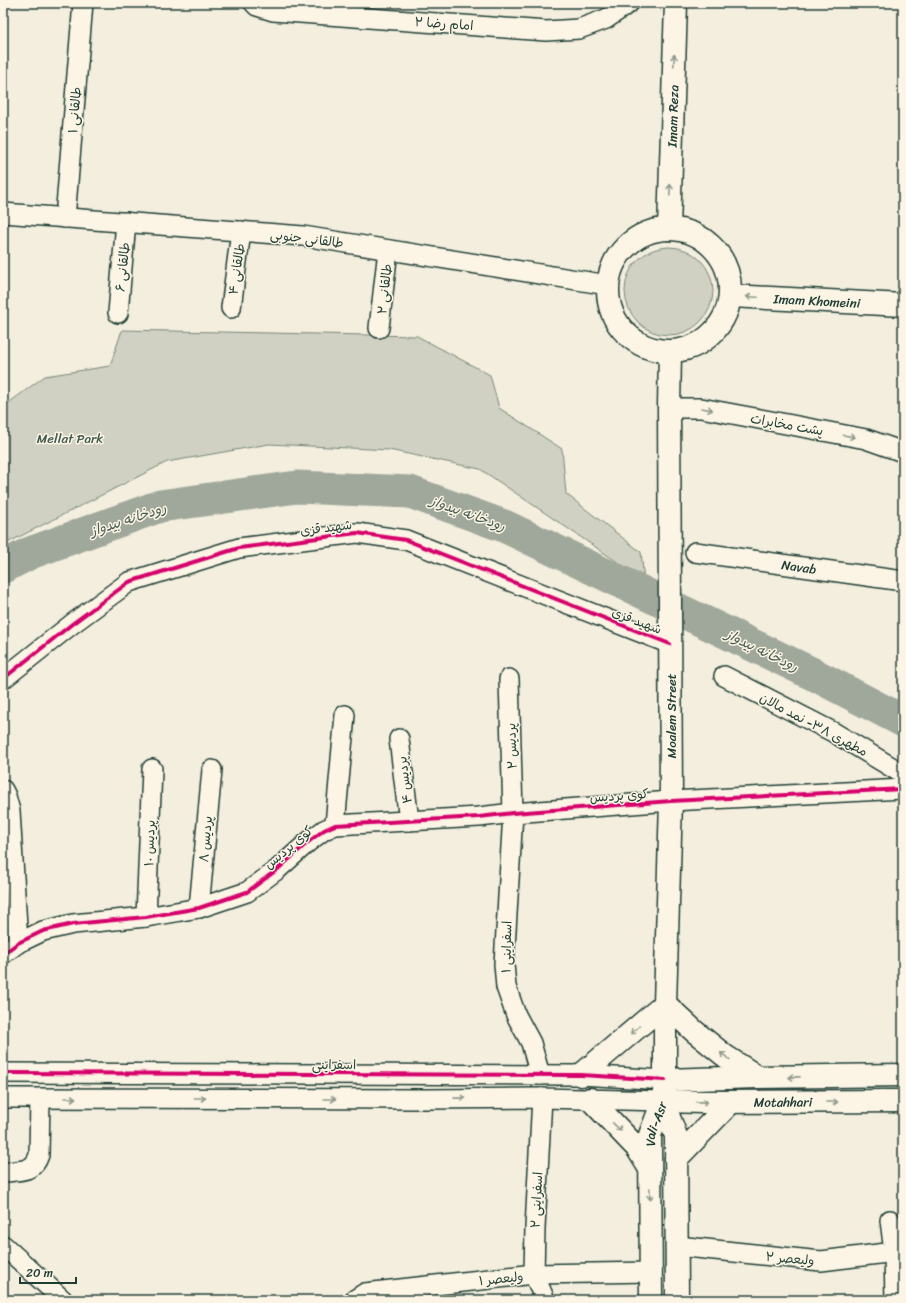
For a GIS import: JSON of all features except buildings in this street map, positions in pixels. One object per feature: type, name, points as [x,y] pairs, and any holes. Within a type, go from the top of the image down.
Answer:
[{"type":"main road","name":"Imam Reza","points":[[669,229],[676,3]]},
{"type":"main road","points":[[669,229],[689,232],[707,242],[721,257],[729,276],[731,296],[726,314],[717,329],[704,342],[687,350],[670,352],[650,349],[632,339],[627,334],[618,324],[610,305],[608,285],[612,267],[621,252],[635,239],[651,231],[669,229]]},
{"type":"main road","name":"Imam Khomeini","points":[[731,296],[903,305]]},
{"type":"main road","name":"Moalem Street","points":[[663,1101],[671,801],[670,352]]},
{"type":"main road","points":[[581,1075],[665,1004],[694,1031],[725,1056],[758,1077]]},
{"type":"main road","name":"Motahhari","points":[[664,1080],[903,1075]]},
{"type":"main road","points":[[590,1099],[637,1148],[650,1169]]},
{"type":"main road","name":"Motahhari","points":[[663,1101],[903,1101]]},
{"type":"main road","name":"Vali-Asr","points":[[663,1101],[676,1136],[678,1300]]},
{"type":"main road","name":"Vali-Asr","points":[[651,1300],[650,1135],[663,1101]]},
{"type":"main road","points":[[676,1159],[731,1102]]},
{"type":"main road","points":[[652,1272],[678,1273]]},
{"type":"street","name":"طالقانی ۱","points":[[65,218],[83,3]]},
{"type":"street","name":"امام رضا ۲","points":[[254,3],[257,6],[273,10],[546,31],[579,29],[606,19],[629,3]]},
{"type":"street","name":"طالقانی جنوبی","points":[[3,213],[303,236],[608,285]]},
{"type":"street","name":"طالقانی ۶","points":[[118,312],[126,222]]},
{"type":"street","name":"طالقانی ۴","points":[[231,308],[241,231]]},
{"type":"street","name":"طالقانی ۲","points":[[379,328],[388,250]]},
{"type":"street","name":"پشت مخابرات","points":[[669,408],[701,408],[858,437],[903,452]]},
{"type":"street","name":"شهید قزی","points":[[3,679],[72,624],[129,582],[239,548],[357,533],[406,540],[670,644]]},
{"type":"street","name":"Navab","points":[[695,552],[903,581]]},
{"type":"street","name":"مطهری ۳۸- نمد مالان","points":[[724,676],[833,732],[903,774]]},
{"type":"street","name":"پردیس ۲","points":[[509,679],[512,813]]},
{"type":"street","points":[[335,826],[345,715]]},
{"type":"street","name":"پردیس ۴","points":[[399,739],[409,821]]},
{"type":"street","name":"پردیس ۱۰","points":[[146,917],[152,768]]},
{"type":"street","name":"پردیس ۸","points":[[199,908],[212,770]]},
{"type":"street","name":"کوی پردیس","points":[[3,954],[18,943],[43,931],[73,924],[146,917],[199,908],[247,892],[278,869],[324,830],[335,826],[479,817],[512,813],[671,801],[903,789]]},
{"type":"street","points":[[3,790],[10,811],[18,943]]},
{"type":"street","name":"اسفراینی ۱","points":[[512,813],[504,964],[506,987],[516,1015],[531,1043],[540,1075]]},
{"type":"street","name":"اسفراینی","points":[[3,1074],[581,1075],[664,1080]]},
{"type":"street","points":[[427,1074],[436,1084],[436,1090],[428,1099]]},
{"type":"street","points":[[3,1098],[542,1098],[663,1101]]},
{"type":"street","points":[[3,1172],[24,1170],[32,1167],[36,1162],[39,1155],[40,1098]]},
{"type":"street","name":"اسفراینی ۲","points":[[542,1098],[534,1228],[534,1274],[545,1300]]},
{"type":"street","points":[[890,1220],[899,1251],[895,1300]]},
{"type":"street","points":[[3,1245],[64,1300]]},
{"type":"street","name":"ولیعصر ۲","points":[[677,1246],[821,1261],[899,1251]]},
{"type":"street","name":"ولیعصر ۱","points":[[354,1300],[365,1293],[534,1274],[652,1272]]},
{"type":"green space","points":[[669,247],[686,250],[694,254],[706,266],[710,274],[713,291],[710,308],[706,316],[694,328],[686,332],[669,335],[652,332],[644,328],[632,316],[628,308],[625,291],[628,274],[632,266],[644,254],[652,250]]},
{"type":"green space","name":"Mellat Park","points":[[122,330],[417,336],[490,375],[499,408],[562,449],[566,494],[641,552],[644,580],[480,469],[389,450],[269,444],[167,462],[3,545],[3,407],[45,376],[110,366]]},
{"type":"waterway","name":"رودخانه بیدواز","points":[[3,567],[30,553],[160,506],[297,487],[410,492],[504,526],[815,675],[903,721]]},
{"type":"cycle path","points":[[3,679],[72,624],[129,582],[239,548],[357,533],[406,540],[670,644]]},
{"type":"cycle path","points":[[3,954],[18,943],[43,931],[73,924],[146,917],[199,908],[247,892],[278,869],[324,830],[335,825],[479,817],[671,801],[903,789]]},
{"type":"cycle path","points":[[3,1073],[581,1075],[665,1080]]}]
